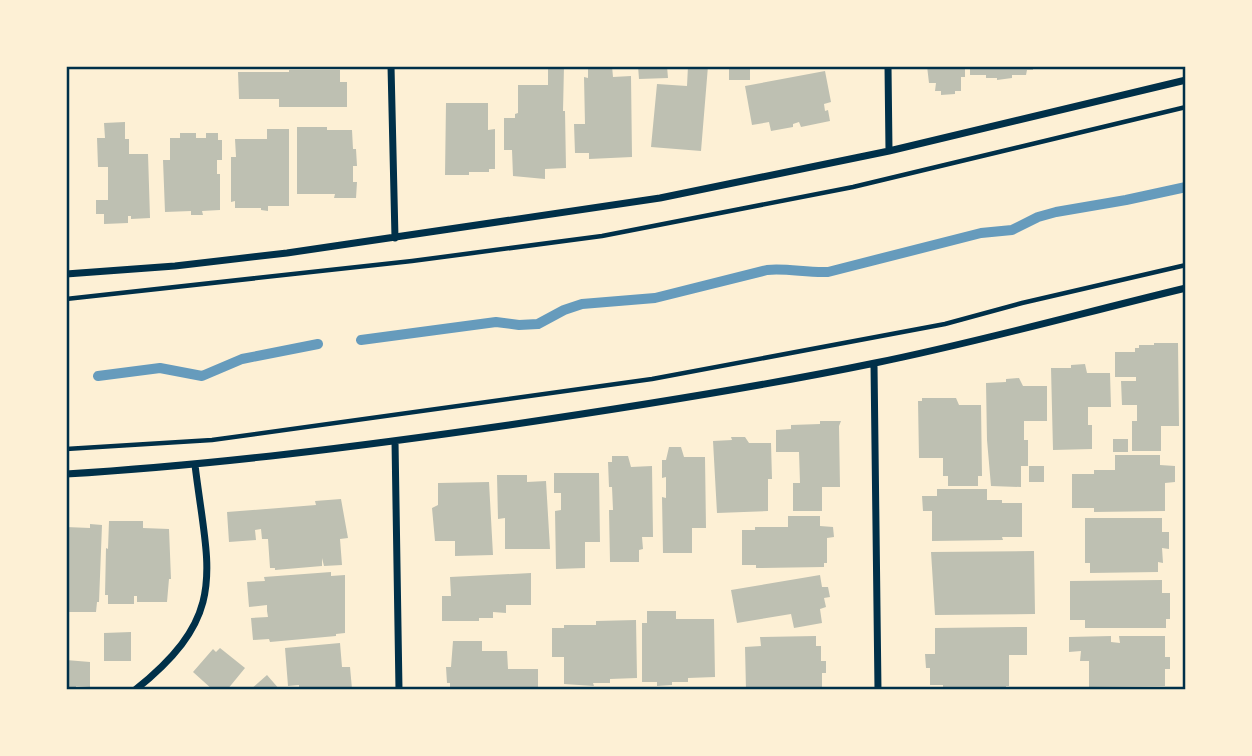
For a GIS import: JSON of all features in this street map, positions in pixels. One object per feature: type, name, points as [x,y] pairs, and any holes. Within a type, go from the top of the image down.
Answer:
[{"type":"street","points":[[391,66],[395,237]]},
{"type":"street","points":[[888,66],[889,151]]},
{"type":"street","points":[[66,274],[175,266],[660,198],[889,151],[1185,80]]},
{"type":"street","points":[[66,474],[195,465],[396,441],[671,401],[874,364],[1185,288]]},
{"type":"street","points":[[874,364],[878,690]]},
{"type":"street","points":[[396,441],[399,690]]},
{"type":"street","points":[[135,690],[186,641],[203,606],[207,588],[207,555],[195,465]]},
{"type":"path","points":[[66,449],[212,440],[652,379],[945,324],[1185,265]]},
{"type":"building","points":[[548,66],[564,66],[566,168],[545,169],[545,179],[513,176],[512,150],[504,150],[504,118],[515,118],[518,113],[518,85],[548,85]]},
{"type":"building","points":[[588,66],[612,66],[613,77],[631,76],[632,157],[589,159],[589,153],[575,153],[574,124],[585,124],[584,77],[588,78]]},
{"type":"building","points":[[638,66],[667,66],[668,78],[639,79]]},
{"type":"building","points":[[688,66],[708,66],[701,151],[651,147],[657,84],[687,86]]},
{"type":"building","points":[[729,66],[750,66],[750,80],[729,80]]},
{"type":"building","points":[[927,66],[965,66],[965,77],[961,77],[961,91],[941,95],[941,91],[935,91],[936,83],[929,83]]},
{"type":"building","points":[[970,66],[1033,66],[1033,70],[1027,70],[1026,75],[1012,75],[1012,78],[997,80],[986,78],[986,75],[970,75]]},
{"type":"building","points":[[340,70],[340,82],[347,82],[347,107],[279,107],[279,99],[239,99],[238,72]]},
{"type":"building","points":[[825,71],[831,102],[824,104],[830,121],[801,127],[799,122],[793,124],[793,127],[771,131],[769,122],[752,125],[745,86]]},
{"type":"building","points":[[446,103],[488,103],[488,130],[495,129],[495,169],[489,169],[489,172],[469,172],[469,175],[445,175]]},
{"type":"building","points":[[125,122],[125,139],[129,139],[129,154],[148,154],[150,218],[131,219],[131,216],[128,216],[128,223],[104,224],[104,214],[96,214],[96,200],[108,200],[108,167],[98,167],[97,138],[105,138],[104,123]]},
{"type":"building","points":[[297,127],[352,130],[357,166],[353,166],[353,182],[357,182],[356,198],[334,198],[335,194],[297,194]]},
{"type":"building","points":[[267,129],[289,129],[289,206],[268,206],[268,211],[261,208],[235,208],[235,201],[231,202],[231,157],[236,157],[235,139],[267,139]]},
{"type":"building","points":[[180,133],[196,133],[196,138],[206,138],[206,133],[218,133],[218,140],[222,140],[222,160],[217,160],[217,174],[220,174],[220,210],[202,211],[203,215],[191,215],[191,211],[165,212],[163,160],[170,160],[170,138],[180,138]]},
{"type":"building","points":[[1178,343],[1179,426],[1161,426],[1161,451],[1132,451],[1132,421],[1137,421],[1137,405],[1122,405],[1121,381],[1136,381],[1136,377],[1115,377],[1115,352],[1135,352],[1139,345]]},
{"type":"building","points":[[1085,364],[1087,373],[1110,373],[1111,407],[1088,407],[1088,425],[1092,425],[1092,449],[1053,450],[1051,368],[1071,368],[1071,365]]},
{"type":"building","points":[[1019,378],[1023,386],[1047,386],[1047,421],[1024,421],[1024,440],[1028,440],[1028,466],[1021,466],[1021,487],[991,486],[986,383]]},
{"type":"building","points":[[922,398],[956,398],[959,405],[981,405],[982,476],[978,476],[978,486],[948,486],[948,476],[943,476],[943,458],[919,458],[918,401],[922,401]]},
{"type":"building","points":[[820,421],[841,421],[840,487],[822,487],[822,511],[793,511],[793,483],[800,483],[799,452],[776,452],[776,430],[791,429],[791,425],[820,424]]},
{"type":"building","points":[[731,437],[745,437],[749,443],[771,443],[772,479],[768,479],[768,511],[717,513],[713,441],[732,440]]},
{"type":"building","points":[[1113,439],[1128,439],[1128,452],[1113,452]]},
{"type":"building","points":[[669,447],[681,447],[684,457],[705,457],[706,528],[692,528],[692,553],[663,553],[662,497],[666,498],[666,477],[662,478],[662,460],[666,460]]},
{"type":"building","points":[[1115,455],[1160,455],[1160,465],[1175,466],[1175,482],[1165,483],[1165,511],[1094,512],[1094,508],[1072,508],[1072,474],[1115,470]]},
{"type":"building","points":[[612,456],[628,456],[631,467],[652,466],[653,537],[642,537],[643,549],[639,550],[639,562],[610,562],[609,510],[613,510],[608,462],[612,462]]},
{"type":"building","points":[[1029,466],[1044,466],[1044,482],[1029,482]]},
{"type":"building","points":[[554,473],[599,473],[600,542],[585,542],[585,568],[556,569],[555,511],[561,510],[561,493],[554,493]]},
{"type":"building","points":[[497,475],[527,475],[527,482],[546,481],[550,549],[505,549],[505,518],[498,519]]},
{"type":"building","points":[[489,482],[493,555],[455,556],[455,541],[435,541],[432,508],[438,505],[438,483]]},
{"type":"building","points":[[937,489],[987,489],[987,500],[1022,503],[1022,537],[1002,537],[1003,540],[932,541],[932,511],[923,511],[922,496],[937,496]]},
{"type":"building","points":[[341,499],[348,538],[340,539],[342,565],[324,566],[322,558],[322,566],[275,570],[270,568],[268,539],[262,539],[261,529],[255,530],[256,540],[229,542],[227,512],[316,505],[315,501]]},
{"type":"building","points":[[788,516],[820,516],[820,526],[833,527],[834,537],[827,538],[827,563],[824,563],[824,567],[756,568],[756,565],[742,565],[742,530],[755,530],[755,527],[788,527]]},
{"type":"building","points":[[1085,518],[1162,518],[1162,532],[1169,532],[1169,549],[1162,548],[1163,563],[1158,562],[1158,572],[1090,573],[1090,563],[1085,563]]},
{"type":"building","points":[[109,521],[143,521],[143,528],[169,529],[171,579],[167,602],[137,602],[137,596],[134,596],[134,604],[108,604],[108,595],[105,595]]},
{"type":"building","points":[[90,524],[102,525],[99,602],[96,612],[68,612],[66,527],[90,528]]},
{"type":"building","points":[[1034,551],[1035,614],[935,615],[931,552]]},
{"type":"building","points":[[331,572],[331,576],[345,575],[345,633],[270,642],[269,639],[253,640],[251,618],[268,617],[267,605],[249,607],[247,582],[265,581],[264,577]]},
{"type":"building","points":[[531,573],[531,605],[506,605],[506,613],[493,612],[493,618],[479,618],[479,621],[442,621],[442,596],[451,596],[450,577]]},
{"type":"building","points":[[820,575],[822,587],[828,587],[830,597],[824,598],[826,607],[820,609],[822,623],[794,628],[791,614],[737,623],[731,590]]},
{"type":"building","points":[[1162,580],[1162,593],[1170,593],[1170,619],[1166,619],[1166,628],[1085,628],[1085,620],[1070,620],[1070,581]]},
{"type":"building","points":[[647,611],[676,611],[676,619],[714,619],[715,677],[688,678],[688,682],[672,682],[672,685],[657,686],[657,682],[642,682],[642,623],[647,623]]},
{"type":"building","points":[[636,620],[637,678],[610,679],[610,683],[593,683],[594,686],[564,684],[564,657],[552,657],[552,628],[564,628],[564,625],[596,625],[596,621]]},
{"type":"building","points":[[1027,627],[1027,655],[1009,655],[1009,686],[1006,686],[1006,690],[992,687],[958,687],[958,690],[943,690],[943,685],[930,685],[930,668],[926,668],[925,654],[935,654],[935,628]]},
{"type":"building","points":[[131,632],[131,661],[104,661],[104,633]]},
{"type":"building","points":[[816,636],[816,646],[821,646],[821,661],[826,661],[826,673],[822,673],[822,690],[746,690],[745,647],[761,646],[760,637]]},
{"type":"building","points":[[1111,636],[1111,642],[1120,643],[1119,636],[1165,636],[1165,657],[1170,657],[1170,669],[1165,669],[1165,686],[1089,687],[1089,661],[1080,661],[1081,651],[1069,652],[1069,637]]},
{"type":"building","points":[[453,641],[482,641],[482,651],[507,651],[508,669],[538,669],[538,690],[450,690],[446,667],[451,667]]},
{"type":"building","points":[[340,643],[342,667],[350,667],[352,689],[299,690],[299,685],[288,686],[285,648]]},
{"type":"building","points":[[220,648],[245,668],[227,690],[213,690],[193,672],[213,649],[216,652]]},
{"type":"building","points":[[66,660],[90,662],[90,687],[76,686],[76,690],[66,690]]},
{"type":"building","points":[[267,675],[280,690],[250,690]]},
{"type":"waterway","points":[[361,340],[496,322],[538,324],[582,304],[655,298],[767,270],[828,272],[981,233],[1012,230],[1038,217],[1056,212],[1186,187]]},
{"type":"waterway","points":[[98,376],[160,368],[202,376],[242,359],[318,344]]}]
